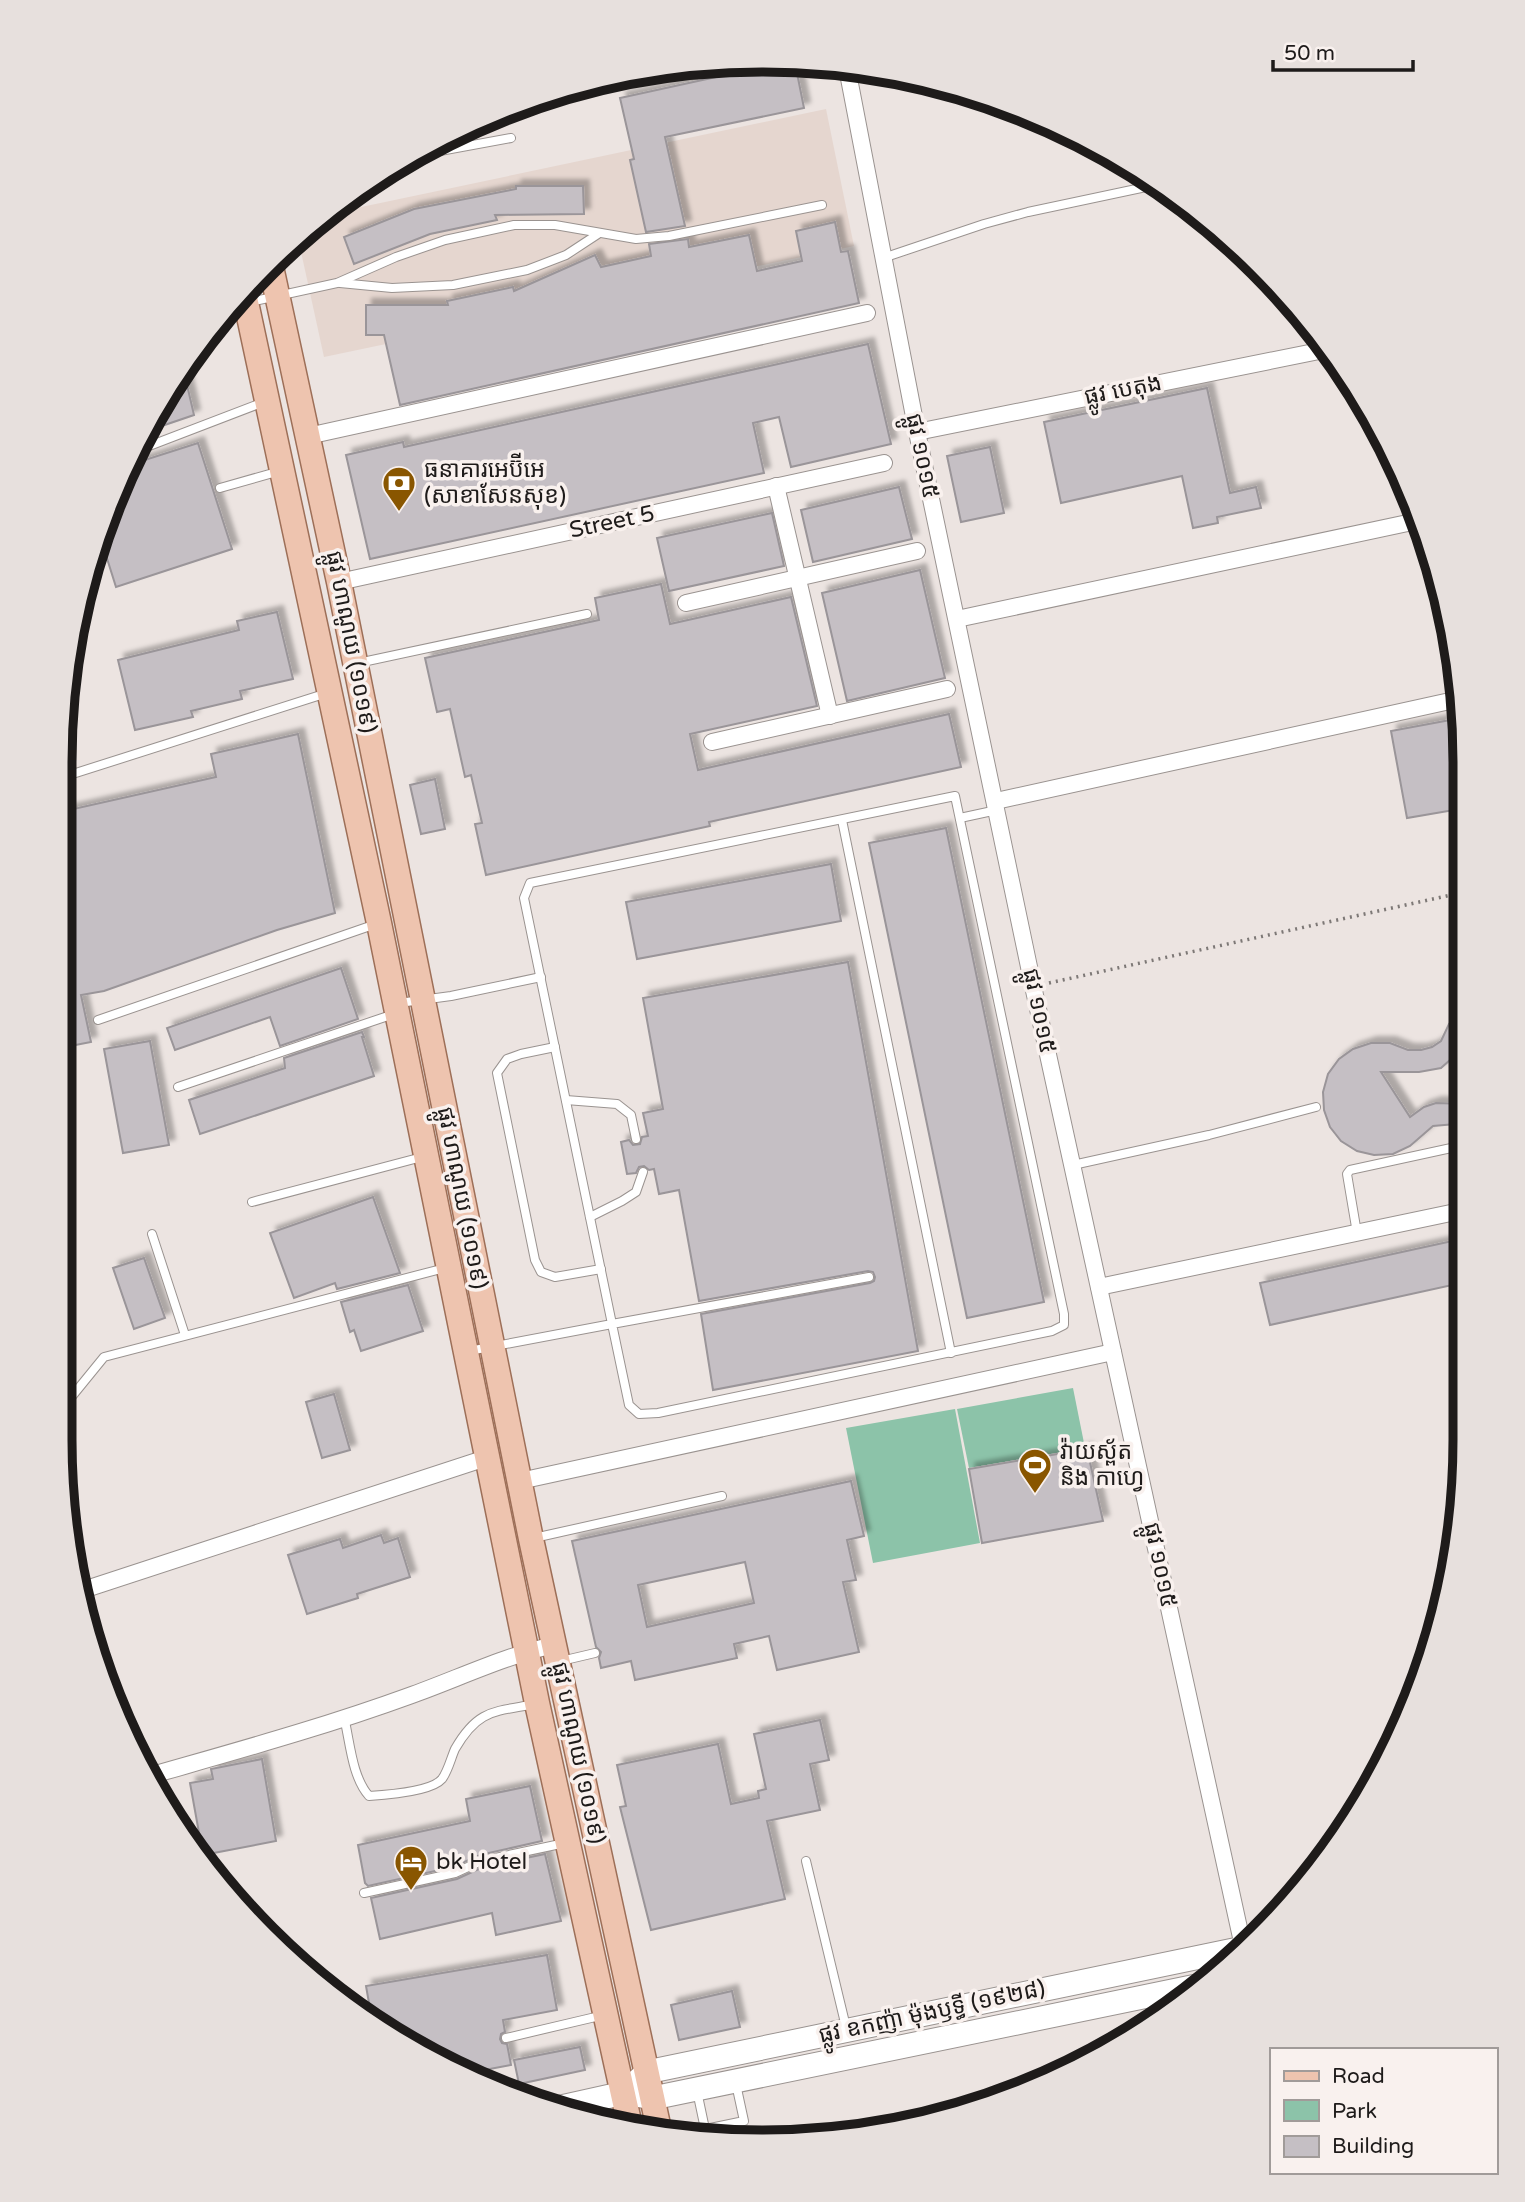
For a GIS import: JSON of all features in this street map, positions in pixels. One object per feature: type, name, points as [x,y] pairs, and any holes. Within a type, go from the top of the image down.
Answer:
[{"type":"main road","name":"ផ្លូវ ហាណូយ (១០១៩)","points":[[273,275],[339,582],[531,1539],[658,2122]]},
{"type":"main road","name":"ផ្លូវ ហាណូយ (១០១៩)","points":[[247,303],[379,923],[537,1703],[629,2117]]},
{"type":"main road","name":"ផ្លូវ ឧកញ៉ា ម៉ុងឫទ្ធី (១៩២៨)","points":[[647,2071],[1225,1952]]},
{"type":"main road","name":"ផ្លូវ ឧកញ៉ា ម៉ុងឫទ្ធី (១៩២៨)","points":[[574,2104],[624,2093],[653,2098],[1181,1989]]},
{"type":"main road","points":[[624,2093],[647,2071]]},
{"type":"street","name":"ផ្លូវ ១០១៥","points":[[849,78],[917,432],[1033,986],[1242,1936]]},
{"type":"street","points":[[308,436],[867,313]]},
{"type":"street","name":"ផ្លូវ បេតុង","points":[[917,432],[1318,351]]},
{"type":"street","name":"Street 5","points":[[339,582],[884,463]]},
{"type":"street","points":[[776,486],[830,716]]},
{"type":"street","points":[[957,619],[1410,522]]},
{"type":"street","points":[[685,603],[917,551]]},
{"type":"street","points":[[712,742],[947,689]]},
{"type":"street","points":[[997,806],[1450,701]]},
{"type":"street","points":[[1099,1287],[1453,1213]]},
{"type":"street","points":[[520,1482],[1113,1352]]},
{"type":"street","points":[[88,1588],[486,1458]]},
{"type":"street","points":[[158,1773],[408,1696],[527,1651],[556,1653]]},
{"type":"lane","points":[[443,150],[510,138]]},
{"type":"lane","points":[[883,258],[1017,215],[1145,187]]},
{"type":"lane","points":[[252,298],[278,296],[337,283],[396,257],[445,240],[514,225],[555,225],[636,239],[669,236],[822,205]]},
{"type":"lane","points":[[337,283],[392,288],[453,285],[527,270],[566,255],[598,234]]},
{"type":"lane","points":[[149,446],[268,401]]},
{"type":"lane","points":[[220,488],[283,470]]},
{"type":"lane","points":[[355,664],[587,614]]},
{"type":"lane","points":[[72,774],[330,692]]},
{"type":"lane","points":[[955,796],[1064,1314],[1064,1325],[1052,1331],[951,1353],[658,1413],[639,1414],[629,1405],[524,898],[530,883],[842,820],[955,796]]},
{"type":"lane","points":[[960,818],[997,806]]},
{"type":"lane","points":[[842,820],[951,1353]]},
{"type":"lane","points":[[98,1020],[379,923]]},
{"type":"lane","points":[[178,1087],[423,1000],[541,977]]},
{"type":"lane","points":[[555,1047],[507,1059],[497,1073],[535,1260],[541,1272],[555,1277],[601,1269]]},
{"type":"lane","points":[[566,1100],[617,1104],[631,1115],[636,1139]]},
{"type":"lane","points":[[1073,1165],[1209,1135],[1316,1107]]},
{"type":"lane","points":[[1357,1233],[1347,1174],[1350,1170],[1453,1148]]},
{"type":"lane","points":[[252,1202],[425,1156]]},
{"type":"lane","points":[[590,1217],[636,1192],[643,1171]]},
{"type":"lane","points":[[152,1234],[185,1335]]},
{"type":"lane","points":[[72,1396],[104,1357],[448,1267]]},
{"type":"lane","points":[[465,1352],[869,1278]]},
{"type":"lane","points":[[531,1539],[722,1496]]},
{"type":"lane","points":[[556,1653],[595,1653]]},
{"type":"lane","points":[[344,1717],[359,1779],[369,1796],[411,1791],[441,1780],[464,1735],[476,1720],[488,1713],[537,1703]]},
{"type":"lane","points":[[364,1893],[455,1873],[481,1861],[568,1842]]},
{"type":"lane","points":[[806,1861],[847,2030]]},
{"type":"lane","points":[[506,2038],[606,2015]]},
{"type":"lane","points":[[709,2128],[744,2121],[736,2081]]},
{"type":"lane","points":[[697,2089],[705,2128]]},
{"type":"path","points":[[1033,986],[1453,895]]},
{"type":"shaded area","points":[[826,109],[854,246],[324,357],[300,249],[348,210]]},
{"type":"green space","points":[[1073,1388],[1085,1448],[969,1468],[957,1409]]},
{"type":"green space","points":[[955,1409],[980,1543],[873,1563],[846,1428]]},
{"type":"building","points":[[737,73],[797,73],[804,108],[665,137],[685,226],[646,232],[630,160],[634,159],[620,98]]},
{"type":"building","points":[[516,186],[583,186],[584,214],[495,215],[497,220],[430,234],[354,264],[344,237],[414,209],[516,189]]},
{"type":"building","points":[[835,222],[841,252],[848,251],[859,303],[400,405],[384,335],[366,335],[366,305],[448,305],[447,301],[513,287],[514,291],[595,255],[601,267],[651,256],[649,244],[688,239],[689,247],[749,235],[757,271],[802,261],[796,231]]},
{"type":"building","points":[[868,344],[891,444],[791,467],[779,417],[753,423],[764,473],[370,559],[346,455],[403,442],[404,447]]},
{"type":"building","points":[[186,382],[194,415],[159,427]]},
{"type":"building","points":[[1207,388],[1230,493],[1256,487],[1261,508],[1217,517],[1218,523],[1193,528],[1182,476],[1061,503],[1044,422]]},
{"type":"building","points":[[198,443],[232,549],[116,587],[105,551],[141,461]]},
{"type":"building","points":[[990,447],[1004,513],[961,522],[947,456]]},
{"type":"building","points":[[899,487],[912,539],[813,562],[801,510]]},
{"type":"building","points":[[772,513],[784,566],[669,591],[657,538]]},
{"type":"building","points":[[920,570],[945,678],[847,701],[822,593]]},
{"type":"building","points":[[661,584],[670,624],[791,597],[817,706],[690,734],[698,770],[949,714],[961,767],[709,822],[710,826],[486,875],[475,824],[482,823],[471,775],[465,777],[450,709],[437,712],[425,658],[599,620],[595,598]]},
{"type":"building","points":[[277,612],[293,679],[240,691],[242,699],[191,711],[193,717],[135,730],[118,660],[239,630],[237,621]]},
{"type":"building","points":[[1452,720],[1453,810],[1407,818],[1391,731]]},
{"type":"building","points":[[298,734],[335,913],[277,930],[104,991],[81,995],[91,1042],[72,1046],[72,809],[216,777],[211,754]]},
{"type":"building","points":[[435,779],[445,829],[421,834],[410,785]]},
{"type":"building","points":[[946,828],[1044,1302],[967,1318],[869,843]]},
{"type":"building","points":[[831,864],[841,921],[637,959],[626,902]]},
{"type":"building","points":[[848,962],[918,1351],[713,1390],[701,1314],[870,1283],[875,1277],[873,1272],[868,1271],[699,1301],[679,1190],[659,1194],[654,1169],[649,1170],[644,1166],[639,1167],[636,1173],[627,1174],[621,1142],[629,1140],[633,1145],[640,1144],[642,1137],[648,1136],[643,1113],[663,1109],[643,998]]},
{"type":"building","points":[[341,968],[358,1019],[280,1046],[270,1017],[175,1050],[167,1028]]},
{"type":"building","points":[[1449,1024],[1453,1026],[1453,1057],[1441,1068],[1419,1072],[1381,1072],[1410,1117],[1424,1107],[1436,1103],[1453,1104],[1453,1124],[1433,1126],[1410,1146],[1393,1154],[1374,1155],[1357,1151],[1341,1141],[1330,1127],[1324,1110],[1323,1092],[1328,1074],[1339,1059],[1353,1049],[1371,1043],[1390,1043],[1408,1050],[1421,1050],[1441,1041]]},
{"type":"building","points":[[362,1032],[374,1076],[200,1134],[189,1100],[285,1068],[284,1058]]},
{"type":"building","points":[[150,1041],[169,1145],[123,1153],[104,1049]]},
{"type":"building","points":[[373,1197],[400,1273],[337,1289],[335,1283],[294,1298],[270,1233]]},
{"type":"building","points":[[1453,1241],[1453,1285],[1270,1325],[1260,1283]]},
{"type":"building","points":[[144,1258],[165,1318],[134,1329],[113,1268]]},
{"type":"building","points":[[408,1285],[423,1331],[361,1351],[354,1330],[350,1332],[341,1302]]},
{"type":"building","points":[[334,1394],[350,1450],[322,1458],[306,1402]]},
{"type":"building","name":"វ៉ាយស្ព័ត និង កាហ្វេ","points":[[1087,1449],[1103,1521],[982,1543],[969,1469]]},
{"type":"building","points":[[851,1481],[864,1536],[847,1540],[856,1580],[843,1582],[859,1652],[777,1670],[769,1636],[734,1644],[737,1658],[635,1680],[631,1661],[601,1668],[601,1652],[596,1647],[572,1541]],"holes":[[[745,1562],[754,1603],[647,1627],[638,1585]]]},
{"type":"building","points":[[381,1535],[384,1543],[398,1538],[410,1577],[357,1594],[358,1598],[307,1614],[288,1555],[340,1539],[343,1548]]},
{"type":"building","points":[[820,1720],[829,1760],[810,1764],[820,1810],[767,1821],[785,1899],[651,1930],[620,1807],[626,1806],[617,1765],[718,1744],[731,1804],[759,1798],[758,1791],[766,1789],[754,1734]]},
{"type":"building","points":[[262,1759],[276,1841],[210,1854],[200,1841],[190,1783],[213,1779],[211,1769]]},
{"type":"building","points":[[530,1786],[542,1841],[480,1855],[453,1867],[368,1886],[365,1883],[358,1845],[470,1821],[466,1799]]},
{"type":"building","points":[[545,1854],[561,1921],[496,1935],[492,1913],[380,1939],[371,1898],[457,1879],[483,1867]]},
{"type":"building","points":[[547,1955],[557,2010],[503,2020],[505,2032],[500,2039],[507,2044],[511,2065],[482,2070],[417,2038],[370,2008],[366,1986]]},
{"type":"building","points":[[732,1991],[740,2027],[679,2040],[671,2005]]},
{"type":"building","points":[[580,2047],[585,2070],[519,2084],[514,2060]]},
{"type":"place","name":"ធនាគារអេប៊ីអេ (សាខាសែនសុខ)","points":[[399,513]]},
{"type":"place","name":"វ៉ាយស្ព័ត និង កាហ្វេ","points":[[1035,1495]]},
{"type":"place","name":"bk Hotel","points":[[411,1892]]}]
